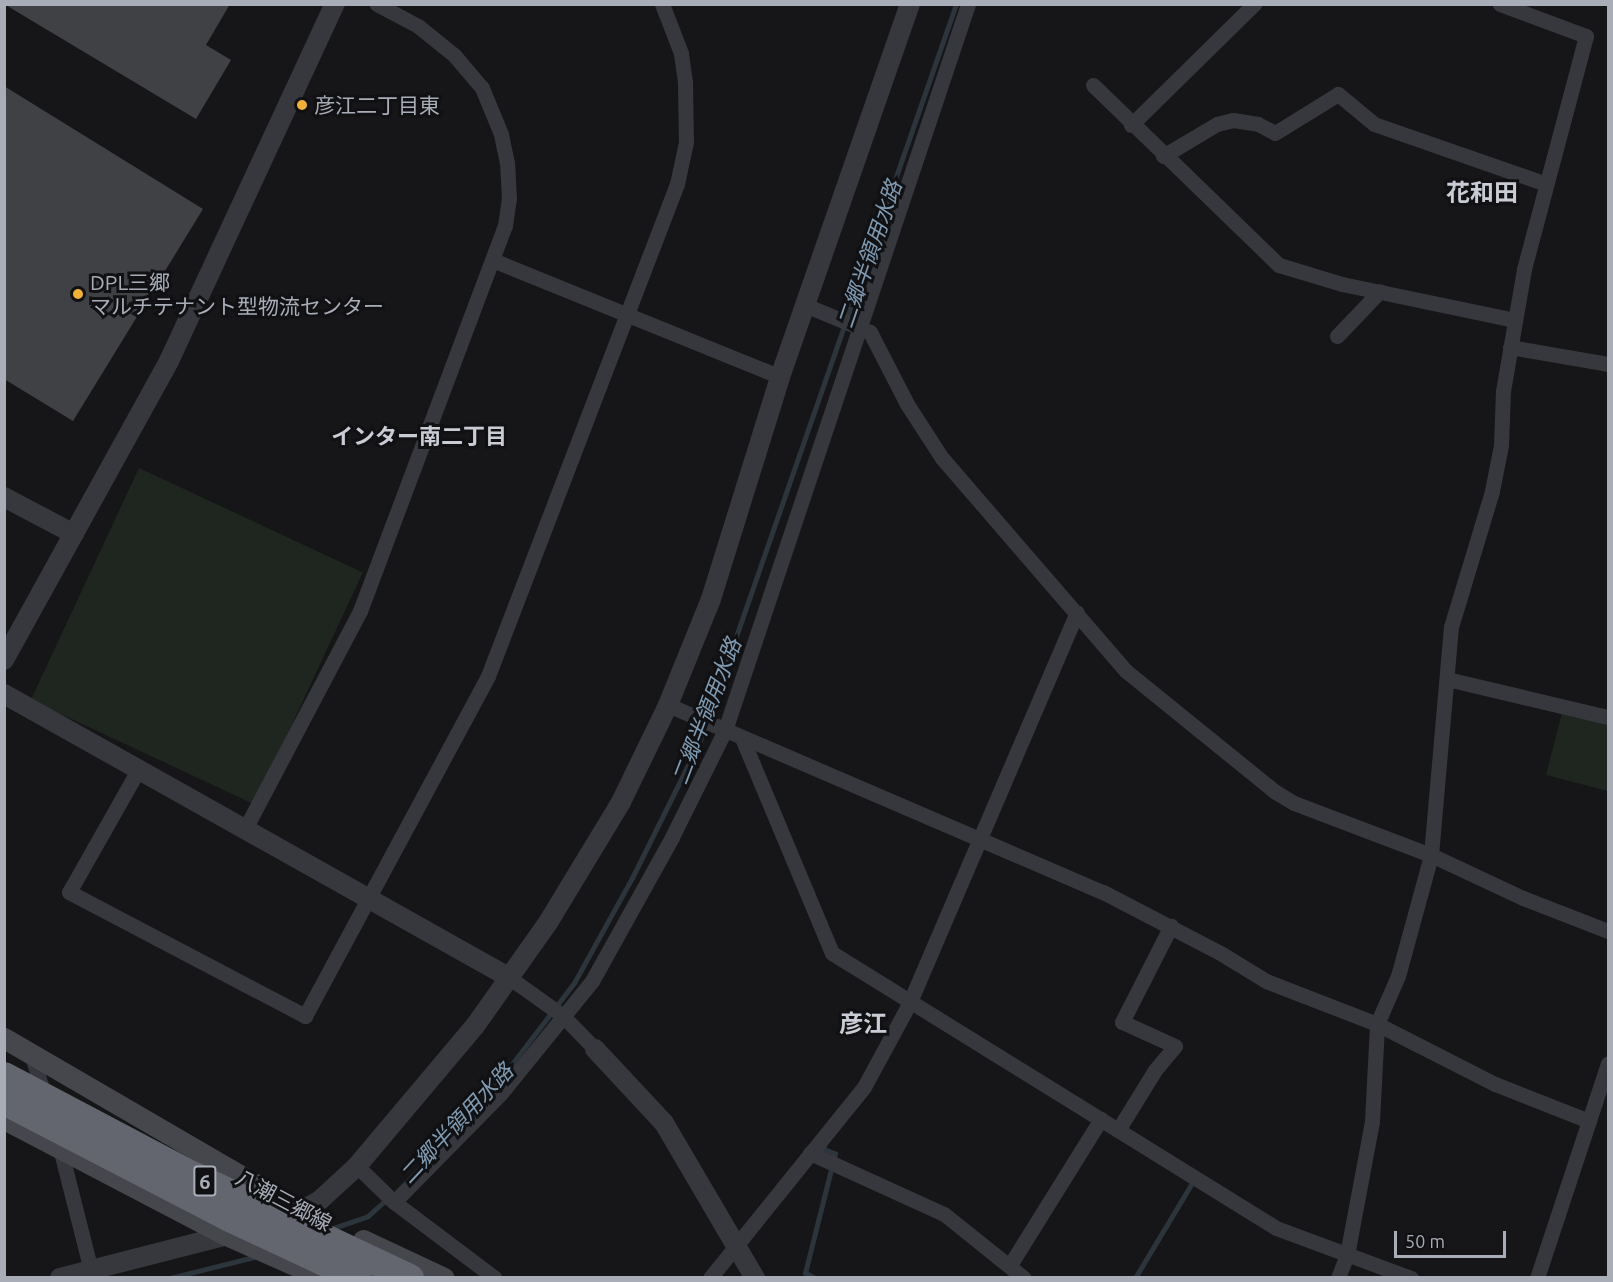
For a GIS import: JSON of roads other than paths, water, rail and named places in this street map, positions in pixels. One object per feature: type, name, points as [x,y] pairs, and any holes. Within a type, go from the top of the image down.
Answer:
[{"type":"highway","points":[[18,1056],[194,1176]]},
{"type":"highway","name":"6","points":[[4,1076],[194,1176],[410,1278]]},
{"type":"highway","name":"6","points":[[4,1101],[230,1218],[358,1278]]},
{"type":"main road","name":"八潮三郷線","points":[[4,1038],[18,1056],[303,1213],[444,1278]]},
{"type":"main road","points":[[4,1119],[226,1235],[324,1278]]},
{"type":"street","points":[[4,660],[169,361],[335,4]]},
{"type":"street","points":[[245,830],[360,611],[495,261],[509,199],[507,163],[501,134],[482,88],[454,55],[418,26],[377,4]]},
{"type":"street","points":[[138,772],[69,892],[306,1016],[488,676],[677,184],[686,142],[688,114],[681,53],[662,4]]},
{"type":"street","points":[[60,1278],[92,1274],[303,1213],[357,1166],[432,1079],[510,978],[587,862],[668,705],[711,599],[780,378],[814,308],[910,4]]},
{"type":"street","points":[[394,1202],[501,1093],[592,981],[672,837],[725,730],[863,326],[968,4]]},
{"type":"street","points":[[1131,124],[1254,4]]},
{"type":"street","points":[[1338,1278],[1347,1255],[1372,1121],[1377,1024],[1398,976],[1431,855],[1447,679],[1447,653],[1458,599],[1492,491],[1501,445],[1503,391],[1515,320],[1546,184],[1586,36],[1519,9],[1500,4]]},
{"type":"street","points":[[1093,85],[1272,261],[1342,284],[1515,320]]},
{"type":"street","points":[[1163,156],[1217,124],[1233,120],[1258,124],[1275,132],[1338,94],[1374,123],[1546,184]]},
{"type":"street","points":[[495,261],[780,378]]},
{"type":"street","points":[[1337,336],[1380,291]]},
{"type":"street","points":[[814,308],[863,326],[877,342],[907,404],[942,458],[1126,671],[1285,798],[1431,855],[1523,898],[1608,931]]},
{"type":"street","points":[[1510,347],[1608,364]]},
{"type":"street","points":[[4,497],[74,534]]},
{"type":"street","points":[[710,1278],[864,1087],[909,1004],[1077,612]]},
{"type":"street","points":[[1447,679],[1608,717]]},
{"type":"street","points":[[4,694],[138,772],[370,899],[538,996],[563,1016],[663,1123],[755,1278]]},
{"type":"street","points":[[668,705],[1171,926],[1266,981],[1377,1024],[1495,1084],[1588,1121]]},
{"type":"street","points":[[742,738],[832,953],[909,1004],[1101,1119],[1276,1228],[1411,1278]]},
{"type":"street","points":[[1118,1130],[1155,1070],[1175,1046],[1122,1022],[1171,926]]},
{"type":"street","points":[[18,1056],[61,1148],[92,1274]]},
{"type":"street","points":[[1536,1278],[1608,1063]]},
{"type":"street","points":[[1010,1265],[1101,1119]]},
{"type":"street","points":[[810,1153],[944,1214],[1024,1278]]},
{"type":"street","points":[[357,1166],[394,1202],[495,1278]]},
{"type":"waterway","name":"二郷半領用水路","points":[[450,1134],[493,1089],[574,983],[632,878],[699,743],[956,4]]},
{"type":"waterway","points":[[814,1278],[805,1273],[835,1154],[823,1149],[824,1145]]},
{"type":"waterway","points":[[1135,1278],[1192,1183]]},
{"type":"waterway","name":"二郷半領用水路","points":[[331,1229],[368,1216],[386,1200]]},
{"type":"waterway","name":"二郷半領用水路","points":[[170,1278],[258,1256]]},
{"type":"place","name":"彦江二丁目東","points":[[302,105]]},
{"type":"place","name":"DPL三郷 マルチテナント型物流センター","points":[[78,294]]},
{"type":"district","name":"花和田","points":[[1482,193]]},
{"type":"district","name":"インター南二丁目","points":[[419,436]]},
{"type":"district","name":"彦江","points":[[863,1024]]}]
